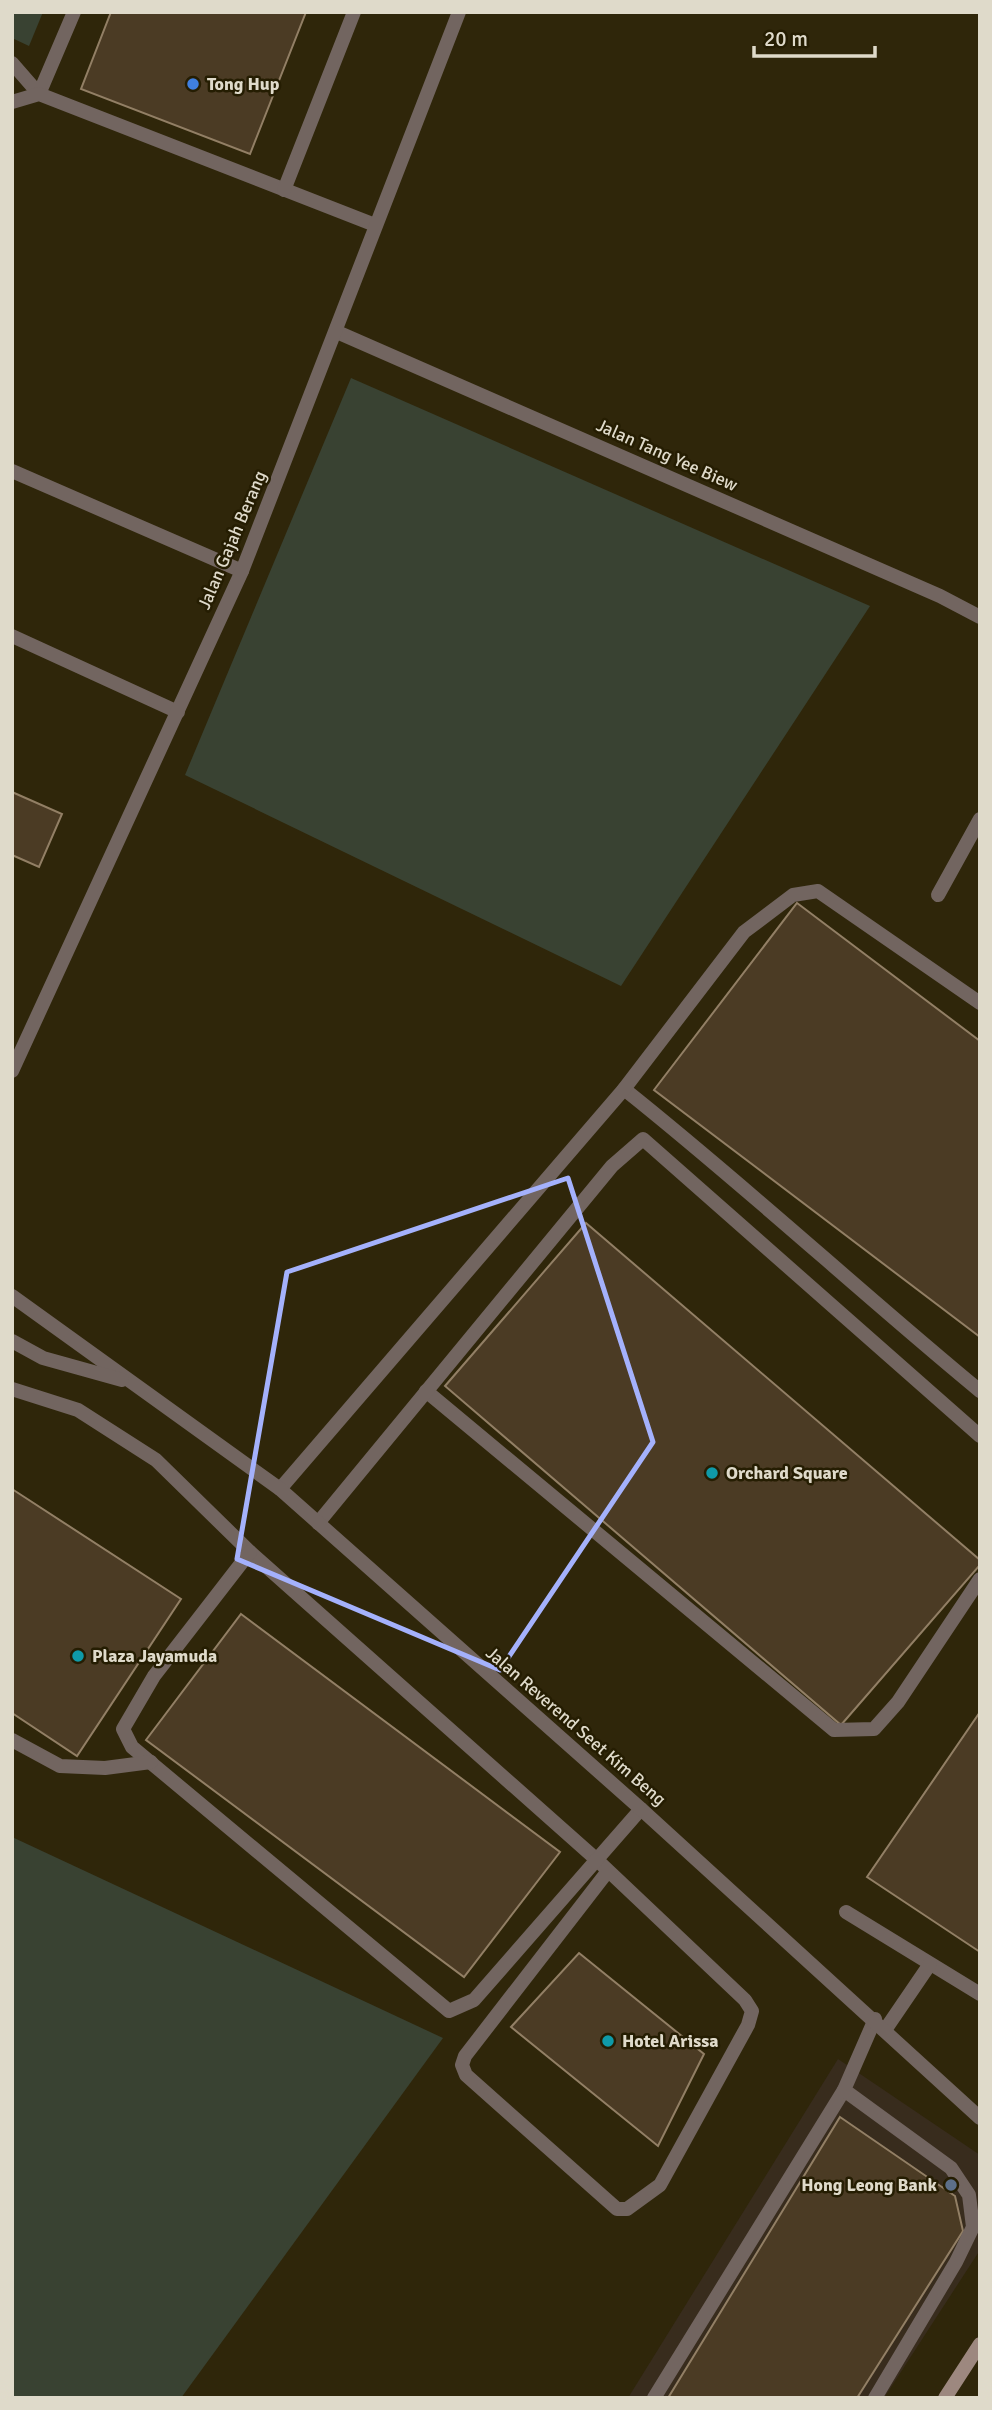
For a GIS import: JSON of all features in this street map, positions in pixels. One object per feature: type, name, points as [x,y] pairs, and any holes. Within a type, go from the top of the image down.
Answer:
[{"type":"main road","points":[[945,2398],[980,2344]]},
{"type":"street","points":[[39,94],[74,12]]},
{"type":"street","points":[[284,190],[354,12]]},
{"type":"street","name":"Jalan Gajah Berang","points":[[12,1071],[16,1051],[178,712],[242,571],[459,12]]},
{"type":"street","points":[[12,63],[39,94],[375,225]]},
{"type":"street","points":[[12,102],[39,94]]},
{"type":"street","name":"Jalan Tang Yee Biew","points":[[337,332],[940,596],[980,617]]},
{"type":"street","points":[[12,471],[242,571]]},
{"type":"street","points":[[12,636],[178,712]]},
{"type":"street","points":[[938,895],[980,819]]},
{"type":"street","points":[[280,1489],[624,1089],[744,932],[793,895],[818,891],[980,1003]]},
{"type":"street","points":[[624,1089],[696,1147],[860,1292],[980,1391]]},
{"type":"street","points":[[318,1523],[612,1166],[643,1139],[980,1436]]},
{"type":"street","name":"Jalan Reverend Seet Kim Beng","points":[[12,1296],[280,1489],[642,1809],[980,2118]]},
{"type":"street","name":"Jalan Reverend Seet Kim Beng","points":[[12,1340],[43,1358],[130,1382]]},
{"type":"street","points":[[12,1389],[78,1410],[156,1460],[250,1552],[603,1865],[745,2000],[752,2011],[748,2025],[660,2185],[627,2208],[617,2208],[466,2075],[462,2065],[465,2056],[603,1865],[642,1809]]},
{"type":"street","points":[[426,1391],[834,1730],[874,1729],[898,1702],[980,1579]]},
{"type":"street","points":[[250,1552],[154,1675],[123,1729],[132,1747],[449,2011],[474,2000],[603,1865]]},
{"type":"street","points":[[12,1740],[60,1766],[105,1768],[151,1762]]},
{"type":"street","points":[[846,1912],[980,1994]]},
{"type":"street","points":[[654,2398],[844,2090],[880,2024],[930,1964]]},
{"type":"street","points":[[844,2090],[951,2168],[969,2195],[971,2206],[973,2227],[956,2262],[875,2398]]},
{"type":"highlighted area","points":[[568,1178],[653,1442],[500,1670],[237,1559],[287,1272]]},
{"type":"shaded area","points":[[838,2059],[980,2155],[980,2250],[884,2398],[628,2398]]},
{"type":"green space","points":[[12,12],[43,12],[29,46],[12,38]]},
{"type":"green space","points":[[351,378],[870,606],[621,986],[185,775]]},
{"type":"green space","points":[[12,1837],[443,2038],[181,2398],[12,2398]]},
{"type":"building","points":[[111,12],[306,12],[250,154],[81,89]]},
{"type":"building","points":[[12,792],[62,814],[39,867],[12,855]]},
{"type":"building","points":[[797,903],[980,1041],[980,1337],[654,1090]]},
{"type":"building","name":"Orchard Square","points":[[586,1223],[980,1560],[980,1565],[841,1725],[445,1386]]},
{"type":"building","name":"Plaza Jayamuda","points":[[12,1489],[181,1599],[77,1756],[12,1713]]},
{"type":"building","points":[[241,1614],[560,1852],[464,1977],[146,1740]]},
{"type":"building","points":[[980,1712],[980,1952],[867,1877]]},
{"type":"building","name":"Hotel Arissa","points":[[579,1953],[704,2054],[658,2146],[511,2027]]},
{"type":"building","points":[[840,2117],[955,2196],[963,2231],[857,2398],[668,2398]]},
{"type":"place","name":"Tong Hup","points":[[193,84]]},
{"type":"place","name":"Orchard Square","points":[[712,1473]]},
{"type":"place","name":"Plaza Jayamuda","points":[[78,1656]]},
{"type":"place","name":"Hotel Arissa","points":[[608,2041]]},
{"type":"place","name":"Hong Leong Bank","points":[[951,2185]]}]
